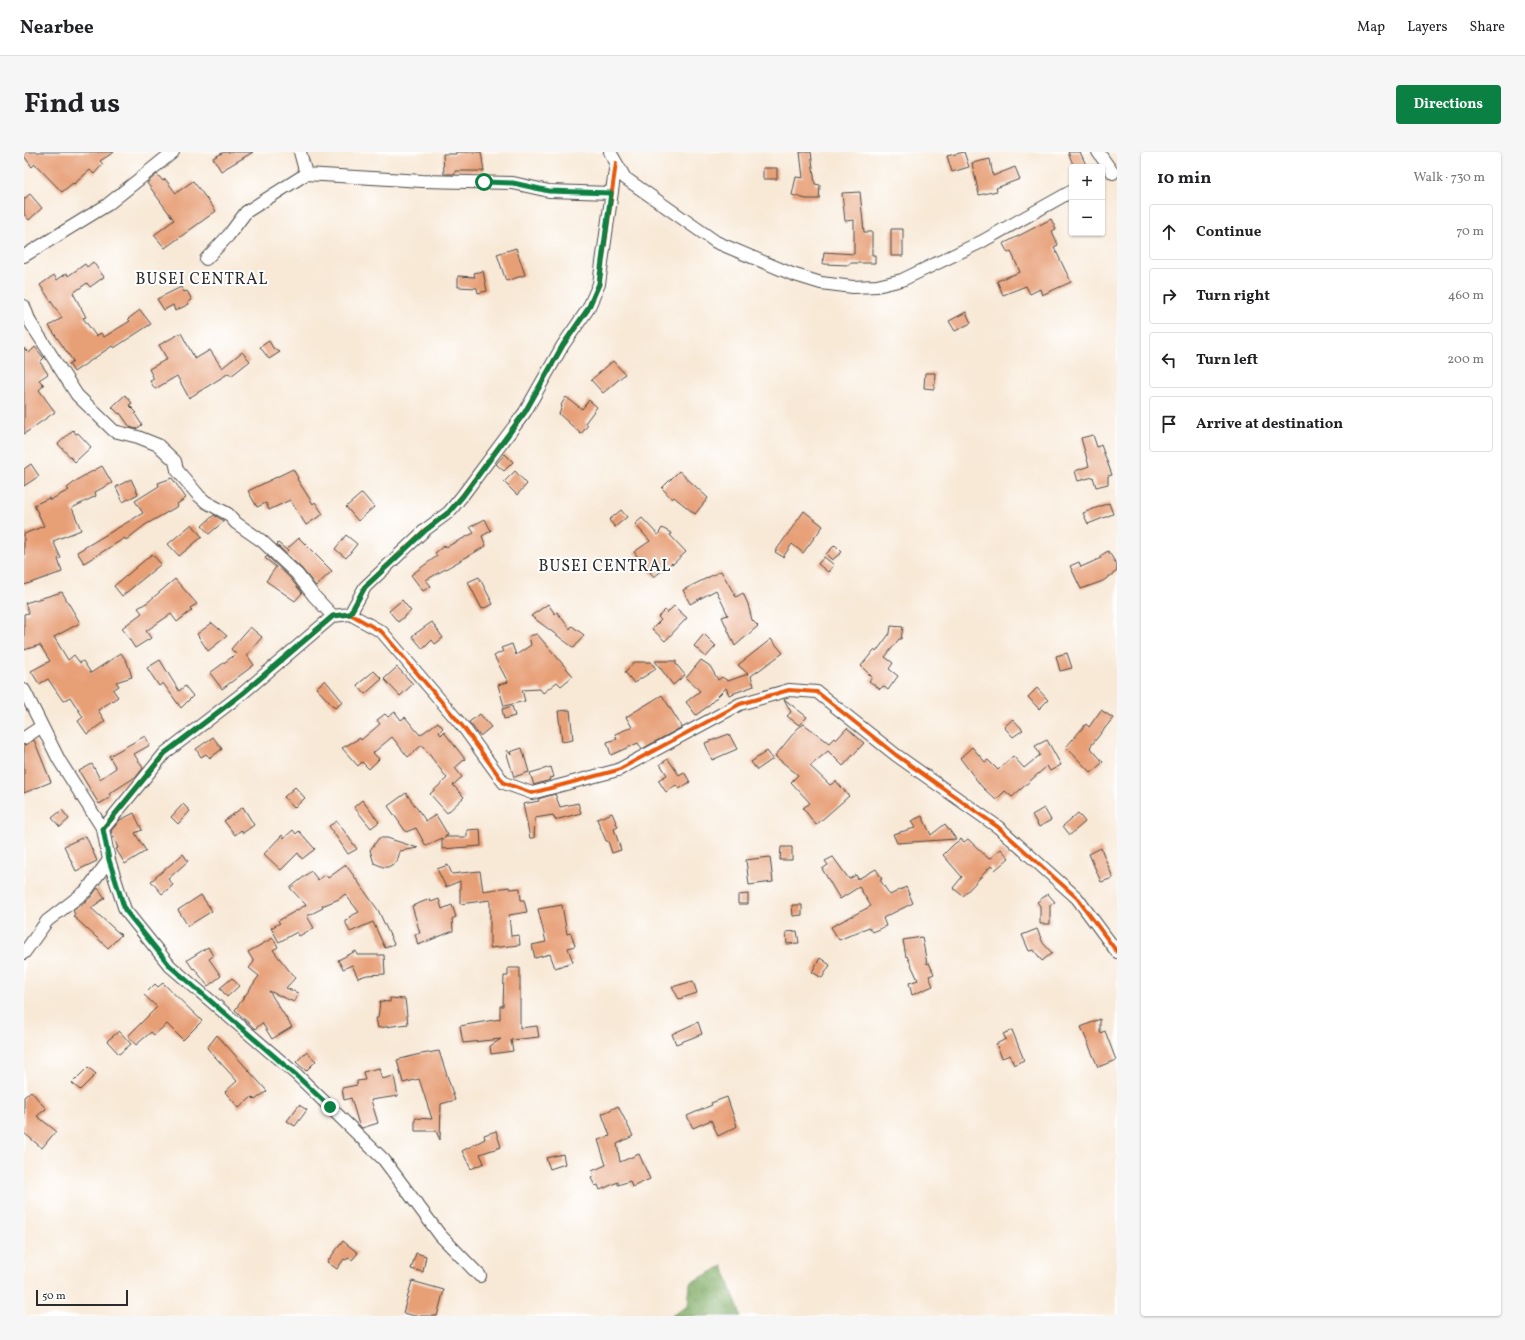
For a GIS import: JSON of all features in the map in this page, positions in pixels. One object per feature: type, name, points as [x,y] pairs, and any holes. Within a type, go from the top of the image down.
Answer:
[{"type":"street","points":[[24,256],[107,205],[173,152]]},
{"type":"street","points":[[300,152],[306,174]]},
{"type":"street","points":[[1098,152],[1111,174]]},
{"type":"street","points":[[613,157],[625,178],[716,242],[792,274],[821,283],[853,287],[877,286],[902,280],[981,242],[1069,193]]},
{"type":"street","points":[[350,614],[365,587],[426,530],[449,512],[463,496],[525,412],[563,345],[588,309],[599,284],[611,193],[613,157]]},
{"type":"street","points":[[206,259],[228,236],[246,212],[306,174],[422,181],[513,183],[549,191],[611,193]]},
{"type":"street","points":[[24,306],[30,322],[77,395],[114,431],[158,444],[175,461],[177,470],[199,496],[206,502],[228,514],[236,523],[262,541],[297,574],[314,596],[333,616]]},
{"type":"street","points":[[103,829],[165,753],[243,693],[333,616],[350,614],[382,632],[464,728],[504,783],[532,793],[618,770],[740,704],[789,690],[817,692],[896,755],[998,827],[1077,898],[1117,952]]},
{"type":"street","points":[[24,690],[59,760],[103,829],[109,860],[125,910],[170,966],[297,1076],[384,1160],[440,1235],[480,1276]]},
{"type":"street","points":[[24,738],[42,726]]},
{"type":"street","points":[[24,953],[47,921],[86,891],[109,860]]},
{"type":"green space","points":[[723,1266],[741,1316],[671,1316],[688,1306],[690,1283]]},
{"type":"building","points":[[24,152],[114,152],[100,161],[103,164],[94,174],[90,170],[62,192],[35,164],[32,167],[24,156]]},
{"type":"building","points":[[224,152],[253,152],[221,171],[213,158]]},
{"type":"building","points":[[456,152],[481,152],[484,171],[455,171],[455,174],[444,174],[443,154],[456,154]]},
{"type":"building","points":[[800,152],[811,152],[815,184],[820,185],[819,199],[806,199],[792,195],[796,177],[803,178]]},
{"type":"building","points":[[964,152],[969,167],[952,172],[947,156]]},
{"type":"building","points":[[1068,152],[1080,152],[1086,164],[1073,164]]},
{"type":"building","points":[[990,159],[993,176],[1015,167],[1020,179],[996,188],[997,191],[979,195],[972,163]]},
{"type":"building","points":[[763,168],[777,168],[777,179],[763,179]]},
{"type":"building","points":[[157,174],[163,181],[165,179],[176,193],[193,181],[216,211],[165,248],[154,235],[174,220],[147,183]]},
{"type":"building","points":[[860,192],[864,232],[872,232],[872,255],[875,255],[875,263],[850,263],[849,265],[823,264],[824,252],[854,254],[854,220],[845,221],[842,193]]},
{"type":"building","points":[[30,194],[42,208],[29,220],[24,214],[24,199]]},
{"type":"building","points":[[1051,219],[1056,229],[1052,231],[1058,245],[1054,247],[1071,282],[1042,295],[1040,289],[1030,294],[1026,286],[1003,295],[997,281],[1020,272],[1011,251],[1008,253],[1003,244]]},
{"type":"building","points":[[891,229],[903,229],[903,256],[891,256]]},
{"type":"building","points":[[516,248],[525,275],[506,281],[497,254]]},
{"type":"building","points":[[93,262],[104,277],[90,287],[87,283],[73,293],[86,317],[83,318],[96,336],[101,333],[104,337],[130,321],[128,319],[140,310],[151,324],[114,348],[112,346],[74,372],[69,364],[73,361],[49,326],[62,318],[40,285],[54,275],[57,280],[67,273],[68,276],[85,264],[87,267]]},
{"type":"building","points":[[483,271],[487,291],[478,293],[477,288],[458,287],[458,276],[475,277],[474,273]]},
{"type":"building","points":[[181,287],[184,292],[187,291],[192,300],[188,302],[189,304],[175,311],[173,305],[164,310],[157,299]]},
{"type":"building","points":[[966,312],[971,323],[955,331],[949,321]]},
{"type":"building","points":[[181,333],[195,359],[210,350],[222,368],[242,352],[250,361],[231,376],[229,373],[189,398],[177,376],[155,389],[150,381],[154,379],[149,369],[167,359],[159,345]]},
{"type":"building","points":[[269,341],[273,348],[280,352],[269,359],[260,347]]},
{"type":"building","points":[[35,347],[44,358],[40,362],[48,374],[39,380],[44,385],[39,390],[55,412],[24,434],[24,348],[29,353]]},
{"type":"building","points":[[613,361],[625,374],[603,393],[591,380]]},
{"type":"building","points":[[925,373],[935,373],[934,389],[924,388]]},
{"type":"building","points":[[125,395],[132,403],[129,405],[137,413],[135,414],[142,425],[136,429],[130,427],[120,413],[119,414],[112,407]]},
{"type":"building","points":[[566,397],[582,409],[589,400],[597,407],[585,423],[588,425],[581,434],[559,414],[561,405]]},
{"type":"building","points":[[73,430],[76,434],[78,433],[91,447],[75,462],[58,444]]},
{"type":"building","points":[[1093,435],[1097,447],[1101,445],[1112,475],[1108,476],[1108,484],[1096,487],[1093,477],[1078,481],[1075,471],[1089,466],[1081,438]]},
{"type":"building","points":[[505,454],[513,462],[504,471],[496,464]]},
{"type":"building","points":[[31,464],[39,476],[24,486],[24,469]]},
{"type":"building","points":[[102,466],[112,483],[95,492],[96,496],[72,508],[81,530],[53,541],[61,558],[58,559],[62,572],[24,585],[24,534],[44,526],[34,505],[49,498],[50,500],[69,490],[67,488],[80,478]]},
{"type":"building","points":[[293,469],[298,478],[297,479],[313,504],[315,502],[323,514],[306,525],[290,500],[269,510],[266,503],[257,507],[248,491]]},
{"type":"building","points":[[515,471],[527,484],[517,495],[504,482]]},
{"type":"building","points":[[679,471],[708,498],[695,514],[674,497],[672,499],[662,488]]},
{"type":"building","points":[[172,478],[186,498],[177,504],[178,506],[145,525],[126,540],[125,538],[84,563],[77,552],[143,513],[135,501],[159,486],[158,483]]},
{"type":"building","points":[[131,479],[138,494],[123,502],[116,487]]},
{"type":"building","points":[[362,493],[374,507],[358,521],[346,507]]},
{"type":"building","points":[[1109,503],[1113,514],[1088,524],[1083,513]]},
{"type":"building","points":[[621,510],[627,517],[615,527],[609,520]]},
{"type":"building","points":[[804,511],[823,526],[803,553],[792,544],[783,557],[775,552]]},
{"type":"building","points":[[214,515],[224,521],[209,534],[202,526]]},
{"type":"building","points":[[642,518],[658,535],[662,528],[671,533],[670,535],[686,552],[673,564],[672,563],[654,577],[634,552],[650,541],[635,524]]},
{"type":"building","points":[[485,519],[491,531],[482,536],[486,546],[426,580],[431,586],[423,591],[411,575],[437,556],[435,553],[445,545],[446,547],[474,533],[470,527]]},
{"type":"building","points":[[192,524],[202,537],[179,556],[168,544]]},
{"type":"building","points":[[346,535],[357,544],[346,558],[335,549]]},
{"type":"building","points":[[299,538],[332,571],[316,586],[302,569],[277,545],[278,543],[288,551],[287,549]]},
{"type":"building","points":[[835,545],[842,552],[832,560],[826,554]]},
{"type":"building","points":[[1108,551],[1117,565],[1117,571],[1103,581],[1081,589],[1070,566],[1079,562],[1081,567],[1101,558],[1100,556]]},
{"type":"building","points":[[152,554],[161,564],[122,596],[114,586]]},
{"type":"building","points":[[267,556],[291,579],[302,593],[295,601],[266,581],[276,567],[265,558]]},
{"type":"building","points":[[824,557],[834,565],[828,572],[818,564]]},
{"type":"building","points":[[721,571],[736,597],[743,593],[748,604],[752,620],[758,626],[735,646],[722,617],[728,615],[716,590],[690,604],[683,590]]},
{"type":"building","points":[[479,577],[493,604],[482,609],[468,582]]},
{"type":"building","points":[[175,579],[197,604],[190,608],[192,610],[177,622],[171,614],[146,631],[151,638],[135,648],[122,628],[142,613],[138,608],[148,602]]},
{"type":"building","points":[[62,592],[80,623],[54,637],[68,660],[74,655],[80,663],[83,661],[91,673],[121,653],[127,662],[132,677],[116,682],[119,686],[113,690],[118,697],[98,710],[105,721],[87,734],[78,721],[83,717],[70,697],[63,701],[48,679],[39,684],[31,671],[50,661],[40,645],[24,650],[24,614],[29,613],[25,603]]},
{"type":"building","points":[[402,600],[411,611],[398,622],[389,611]]},
{"type":"building","points":[[548,604],[555,614],[557,612],[570,629],[572,626],[584,635],[574,648],[531,616]]},
{"type":"building","points":[[674,606],[687,618],[665,641],[652,629],[661,620],[658,617],[665,610],[667,613]]},
{"type":"building","points":[[432,622],[443,638],[435,644],[432,640],[423,649],[412,636]]},
{"type":"building","points":[[212,623],[227,636],[208,651],[197,634]]},
{"type":"building","points":[[891,626],[903,627],[901,639],[899,639],[885,657],[893,663],[889,669],[898,676],[888,690],[883,686],[880,689],[869,681],[872,677],[861,666],[874,650],[876,652],[890,633]]},
{"type":"building","points":[[250,627],[262,637],[247,655],[254,665],[222,689],[210,673],[236,654],[231,649]]},
{"type":"building","points":[[537,634],[573,676],[561,686],[557,682],[543,693],[540,689],[522,690],[525,701],[504,706],[498,685],[508,682],[494,656],[503,651],[501,648],[512,644],[516,655],[531,645],[529,636]]},
{"type":"building","points":[[704,634],[716,646],[706,657],[694,646]]},
{"type":"building","points":[[771,639],[783,653],[751,676],[754,686],[729,695],[726,688],[707,707],[696,715],[686,702],[700,691],[686,678],[701,660],[710,666],[718,680],[722,677],[728,681],[748,674],[738,665]]},
{"type":"building","points":[[1067,653],[1072,668],[1060,671],[1056,656]]},
{"type":"building","points":[[160,660],[179,691],[185,686],[193,696],[181,708],[163,683],[159,686],[147,668]]},
{"type":"building","points":[[655,661],[676,661],[676,664],[685,675],[673,685]]},
{"type":"building","points":[[634,662],[651,662],[656,669],[634,683],[625,672]]},
{"type":"building","points":[[397,667],[413,684],[400,696],[384,679]]},
{"type":"building","points":[[374,671],[382,679],[365,694],[357,685]]},
{"type":"building","points":[[325,680],[343,702],[335,708],[316,688]]},
{"type":"building","points":[[1037,688],[1048,700],[1039,709],[1028,697]]},
{"type":"building","points":[[662,695],[682,727],[642,749],[638,743],[611,755],[607,742],[617,739],[615,734],[632,727],[626,717]]},
{"type":"building","points":[[784,699],[807,717],[799,725],[787,716],[791,712]]},
{"type":"building","points":[[512,706],[515,716],[504,719],[502,709]]},
{"type":"building","points":[[570,710],[573,740],[562,742],[558,711]]},
{"type":"building","points":[[1101,710],[1113,718],[1090,747],[1103,762],[1091,773],[1066,747],[1086,724],[1089,727]]},
{"type":"building","points":[[395,712],[401,720],[405,717],[420,735],[438,722],[443,728],[439,732],[441,735],[444,732],[465,759],[455,768],[462,777],[453,785],[464,797],[447,813],[430,794],[447,778],[422,745],[408,757],[392,737],[373,753],[379,759],[369,769],[362,762],[358,766],[342,748],[360,738],[361,740],[380,724],[377,720],[385,714],[388,717]]},
{"type":"building","points":[[480,714],[491,727],[480,736],[469,722]]},
{"type":"building","points":[[1013,719],[1023,730],[1013,737],[1004,727]]},
{"type":"building","points":[[804,724],[829,743],[834,738],[836,740],[847,728],[864,743],[843,766],[828,751],[810,766],[830,785],[836,781],[849,796],[816,825],[803,808],[810,803],[791,782],[798,775],[775,756],[798,728]]},
{"type":"building","points":[[729,734],[737,749],[712,760],[705,743]]},
{"type":"building","points":[[145,736],[150,745],[134,754],[143,768],[137,776],[109,794],[111,797],[99,804],[79,771],[92,764],[100,779],[116,768],[109,756]]},
{"type":"building","points":[[213,737],[222,749],[210,758],[206,754],[201,757],[196,749]]},
{"type":"building","points":[[34,740],[51,782],[24,793],[24,745]]},
{"type":"building","points":[[1047,740],[1061,765],[1050,771],[1047,766],[1012,797],[1005,791],[996,800],[982,787],[960,758],[972,747],[985,762],[988,760],[998,770],[1013,756],[1024,768],[1040,755],[1035,746]]},
{"type":"building","points":[[522,748],[529,772],[514,777],[506,751],[507,750],[511,755],[510,752]]},
{"type":"building","points":[[767,751],[773,759],[757,770],[751,762]]},
{"type":"building","points":[[668,759],[679,775],[684,772],[690,782],[679,789],[676,785],[666,792],[658,780],[667,775],[660,764]]},
{"type":"building","points":[[551,767],[554,777],[549,778],[550,780],[534,785],[530,773]]},
{"type":"building","points":[[295,787],[305,798],[294,808],[284,797]]},
{"type":"building","points":[[406,793],[426,821],[436,815],[448,835],[444,837],[467,837],[467,830],[480,829],[481,846],[442,849],[442,838],[426,846],[416,828],[406,832],[388,806]]},
{"type":"building","points":[[555,794],[560,807],[578,803],[581,813],[555,820],[553,815],[535,818],[534,838],[530,838],[523,804],[539,801],[538,799]]},
{"type":"building","points":[[362,800],[379,822],[371,828],[354,807]]},
{"type":"building","points":[[183,804],[190,811],[178,824],[171,817]]},
{"type":"building","points":[[243,807],[254,825],[243,833],[241,830],[235,835],[224,821]]},
{"type":"building","points":[[1044,808],[1051,820],[1039,827],[1032,815]]},
{"type":"building","points":[[62,810],[69,819],[60,827],[52,818]]},
{"type":"building","points":[[134,813],[142,830],[135,833],[146,851],[125,864],[116,849],[118,848],[111,831],[120,820]]},
{"type":"building","points":[[612,813],[618,827],[614,829],[621,850],[612,853],[597,819]]},
{"type":"building","points":[[1078,813],[1085,822],[1070,835],[1063,826]]},
{"type":"building","points":[[922,816],[931,835],[945,824],[956,839],[897,843],[893,834],[915,828],[911,821]]},
{"type":"building","points":[[337,821],[357,849],[348,854],[329,826]]},
{"type":"building","points":[[293,830],[296,834],[299,831],[315,849],[302,859],[298,853],[281,870],[264,854],[282,835],[284,838]]},
{"type":"building","points":[[86,836],[97,861],[76,871],[64,846]]},
{"type":"building","points":[[379,838],[387,838],[418,848],[400,851],[397,862],[388,867],[383,867],[374,863],[370,850]]},
{"type":"building","points":[[961,839],[964,842],[968,839],[989,859],[1001,849],[1009,858],[995,870],[991,866],[963,896],[953,888],[962,877],[943,855]]},
{"type":"building","points":[[781,847],[792,847],[792,860],[780,860]]},
{"type":"building","points":[[1101,848],[1113,878],[1101,882],[1089,854]]},
{"type":"building","points":[[183,854],[188,861],[168,879],[173,885],[162,894],[151,881]]},
{"type":"building","points":[[770,857],[773,882],[749,885],[746,860]]},
{"type":"building","points":[[833,857],[849,879],[856,875],[858,879],[876,869],[882,879],[880,880],[890,895],[906,887],[913,903],[883,918],[886,926],[872,932],[869,927],[839,940],[831,927],[871,906],[859,887],[840,899],[822,869],[828,865],[825,861]]},
{"type":"building","points":[[346,865],[378,910],[394,944],[385,948],[373,922],[350,932],[345,921],[350,919],[349,917],[359,912],[345,894],[339,899],[322,906],[323,908],[307,916],[314,928],[299,936],[297,932],[279,942],[271,928],[280,923],[278,921],[306,905],[290,888],[311,871],[318,880],[325,874],[328,878]]},
{"type":"building","points":[[448,865],[452,874],[480,871],[483,891],[509,887],[510,889],[520,888],[521,900],[524,900],[527,912],[509,915],[511,936],[519,935],[520,945],[490,948],[490,900],[460,904],[460,881],[446,887],[437,869]]},
{"type":"building","points":[[98,888],[105,898],[91,908],[121,935],[108,948],[73,916],[75,914],[73,911],[91,897]]},
{"type":"building","points":[[748,894],[748,904],[738,904],[738,895]]},
{"type":"building","points":[[1048,894],[1055,902],[1050,905],[1050,924],[1040,924],[1040,906],[1037,902]]},
{"type":"building","points":[[201,895],[212,911],[188,926],[178,910]]},
{"type":"building","points":[[430,899],[431,902],[439,899],[442,909],[452,905],[456,917],[452,919],[453,931],[418,945],[415,934],[420,933],[412,906]]},
{"type":"building","points":[[562,905],[567,934],[571,933],[575,946],[568,948],[573,962],[555,968],[550,954],[535,958],[532,945],[546,942],[538,909]]},
{"type":"building","points":[[792,905],[802,905],[802,915],[793,916]]},
{"type":"building","points":[[1037,929],[1043,943],[1052,953],[1042,961],[1034,950],[1029,951],[1022,935]]},
{"type":"building","points":[[797,931],[799,943],[787,944],[786,932]]},
{"type":"building","points":[[922,937],[927,964],[929,963],[934,974],[929,976],[933,986],[912,995],[909,983],[918,980],[907,956],[906,957],[903,940]]},
{"type":"building","points":[[273,938],[278,947],[273,950],[295,978],[286,988],[298,993],[294,1002],[269,991],[292,1027],[272,1039],[262,1023],[255,1029],[235,1010],[259,976],[249,968],[254,962],[248,952]]},
{"type":"building","points":[[208,947],[213,956],[209,959],[221,976],[208,986],[187,960]]},
{"type":"building","points":[[356,951],[357,955],[384,955],[385,974],[367,975],[358,978],[352,965],[343,969],[338,960]]},
{"type":"building","points":[[820,958],[830,965],[822,978],[812,972]]},
{"type":"building","points":[[508,968],[520,968],[520,1028],[537,1026],[539,1037],[511,1040],[513,1051],[491,1054],[490,1046],[501,1039],[463,1043],[460,1026],[500,1019],[500,1006],[503,1006],[504,976],[508,976]]},
{"type":"building","points":[[232,978],[239,986],[227,997],[220,988]]},
{"type":"building","points":[[693,981],[697,993],[679,999],[672,987]]},
{"type":"building","points":[[163,983],[202,1021],[183,1040],[167,1024],[154,1035],[151,1032],[136,1045],[128,1036],[157,1007],[144,995],[155,984],[158,987]]},
{"type":"building","points":[[390,998],[405,999],[408,1024],[378,1028],[376,1018],[378,1018],[380,1001],[390,1002]]},
{"type":"building","points":[[1100,1019],[1100,1033],[1105,1031],[1116,1060],[1098,1067],[1081,1027]]},
{"type":"building","points":[[698,1022],[702,1034],[676,1044],[672,1034]]},
{"type":"building","points":[[1012,1030],[1024,1060],[1014,1065],[1010,1055],[1002,1058],[996,1044],[1006,1039],[1003,1034]]},
{"type":"building","points":[[119,1031],[131,1044],[119,1054],[107,1041]]},
{"type":"building","points":[[217,1035],[267,1091],[255,1100],[252,1097],[239,1108],[225,1092],[237,1081],[207,1048]]},
{"type":"building","points":[[439,1051],[455,1100],[441,1104],[440,1140],[436,1131],[415,1131],[415,1118],[432,1119],[419,1079],[403,1083],[397,1060]]},
{"type":"building","points":[[306,1052],[316,1061],[306,1071],[296,1062]]},
{"type":"building","points":[[88,1067],[96,1074],[80,1090],[72,1083]]},
{"type":"building","points":[[379,1068],[382,1079],[394,1076],[398,1096],[371,1100],[378,1123],[362,1128],[359,1125],[351,1098],[344,1100],[342,1088],[357,1085],[357,1081],[365,1080],[363,1072]]},
{"type":"building","points":[[31,1091],[46,1109],[37,1116],[56,1131],[42,1148],[24,1133],[24,1097]]},
{"type":"building","points":[[727,1097],[737,1126],[736,1127],[718,1136],[711,1120],[693,1128],[687,1116],[712,1105],[711,1103]]},
{"type":"building","points":[[299,1105],[307,1110],[295,1126],[287,1121]]},
{"type":"building","points":[[618,1106],[633,1136],[617,1144],[620,1162],[639,1154],[650,1179],[632,1187],[630,1181],[618,1185],[618,1182],[600,1190],[598,1185],[595,1186],[591,1178],[594,1176],[592,1171],[606,1165],[598,1140],[610,1136],[602,1114]]},
{"type":"building","points":[[496,1131],[501,1147],[480,1154],[484,1163],[471,1169],[462,1151],[485,1139],[484,1135]]},
{"type":"building","points":[[563,1154],[565,1164],[550,1169],[546,1158]]},
{"type":"building","points":[[343,1241],[358,1253],[352,1260],[348,1258],[346,1260],[344,1259],[337,1269],[327,1262]]},
{"type":"building","points":[[416,1253],[426,1256],[423,1272],[411,1269]]},
{"type":"building","points":[[412,1281],[444,1290],[437,1316],[415,1316],[403,1313]]},
{"type":"cycle path","points":[[103,829],[165,753],[243,693],[333,616],[350,614],[365,587],[425,530],[449,512],[463,495],[525,412],[563,345],[588,309],[599,284],[616,163]]},
{"type":"cycle path","points":[[350,614],[382,632],[464,728],[504,783],[532,793],[618,770],[740,704],[789,690],[817,692],[896,755],[998,827],[1077,898],[1117,952]]},
{"type":"district","name":"BUSEI CENTRAL","points":[[202,278]]},
{"type":"district","name":"BUSEI CENTRAL","points":[[605,565]]},
{"type":"route","points":[[330,1107],[297,1076],[170,966],[125,910],[109,860],[103,829],[165,753],[243,693],[333,616],[350,614],[365,587],[426,530],[449,512],[463,496],[502,441],[525,412],[550,366],[588,309],[599,284],[611,193],[549,191],[513,183],[484,182]]}]
